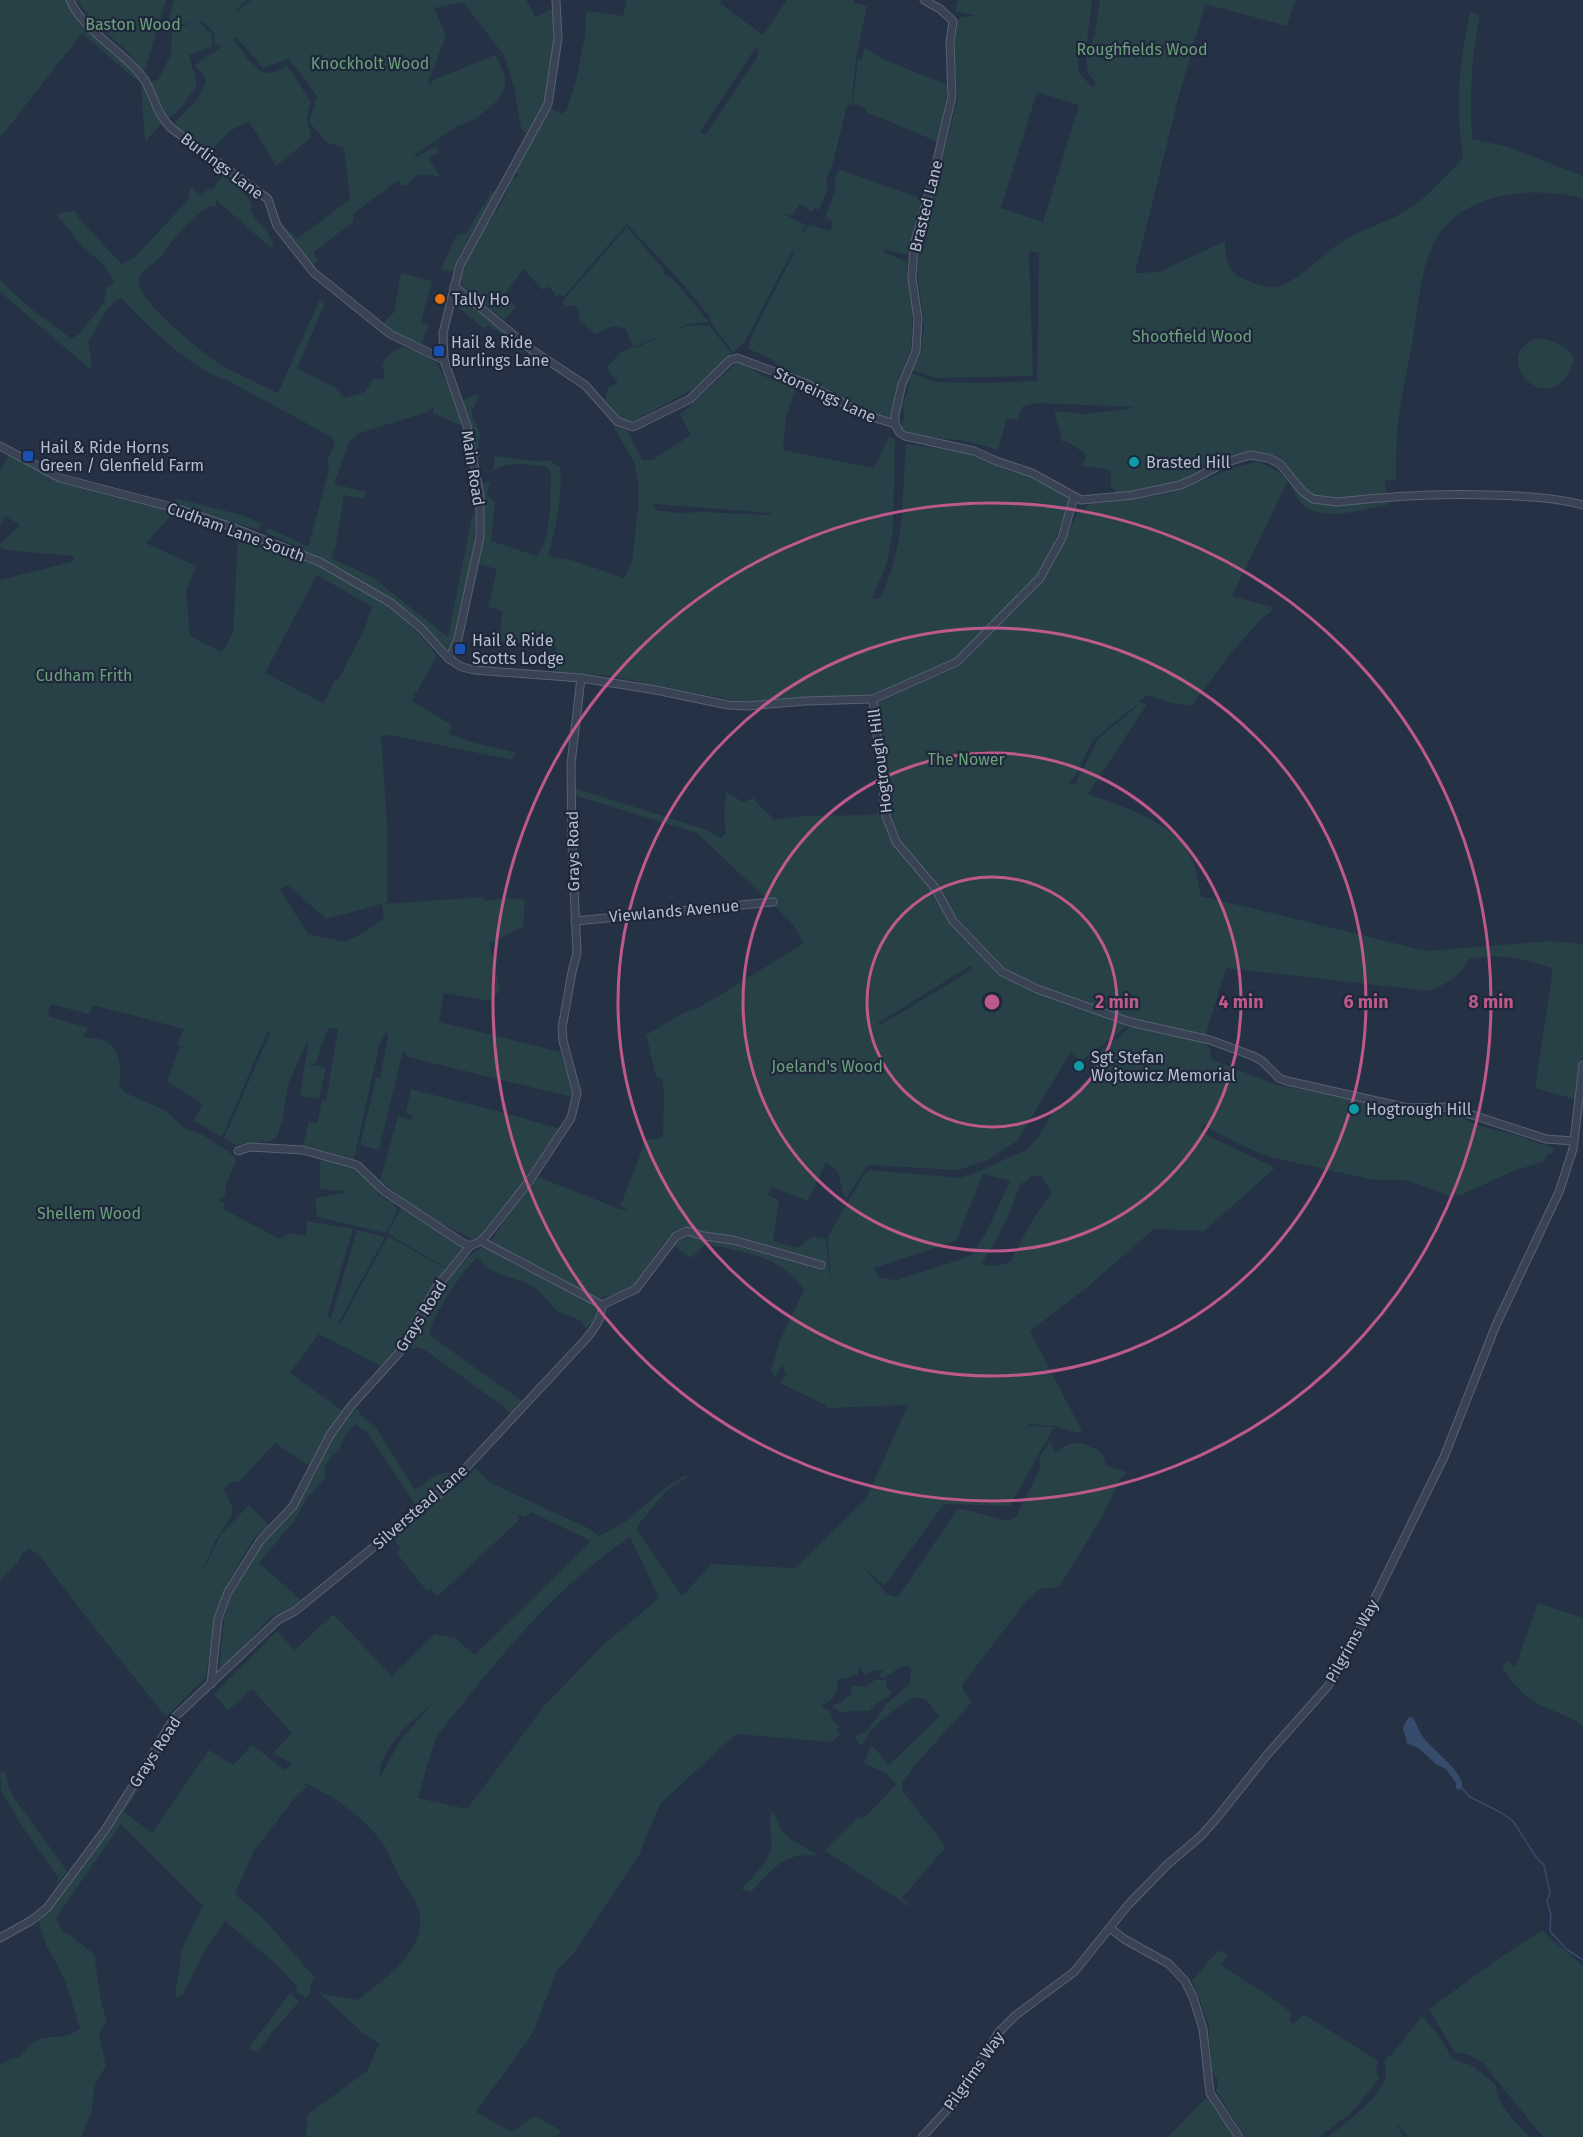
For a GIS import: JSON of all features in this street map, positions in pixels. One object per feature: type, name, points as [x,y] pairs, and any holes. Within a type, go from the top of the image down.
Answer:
[{"type":"street","name":"Burlings Lane","points":[[70,0],[88,24],[145,80],[166,123],[268,199],[277,226],[314,273],[390,334],[444,360]]},
{"type":"street","name":"Main Road","points":[[449,659],[458,639],[480,537],[480,496],[467,426],[444,360],[443,333],[460,264],[548,104],[558,38],[556,0]]},
{"type":"street","name":"Brasted Lane","points":[[895,424],[902,384],[916,345],[917,306],[912,278],[914,245],[932,182],[952,96],[950,42],[953,21],[940,9],[924,0]]},
{"type":"street","name":"Stoneings Lane","points":[[454,286],[532,350],[585,384],[617,422],[627,426],[633,427],[690,399],[730,360],[737,358],[805,383],[866,415],[895,424],[900,433],[905,436],[963,447],[1032,473],[1074,497]]},
{"type":"street","name":"Cudham Lane South","points":[[0,446],[60,478],[175,508],[229,526],[320,562],[391,603],[421,628],[449,659]]},
{"type":"street","points":[[449,659],[462,667],[474,670],[581,678],[728,705],[747,706],[805,700],[873,699],[957,662],[1032,587],[1040,578],[1062,538],[1074,497],[1081,500],[1123,497],[1180,485],[1224,463],[1250,454],[1268,458],[1280,464],[1308,496],[1322,501],[1459,494],[1553,498],[1583,505]]},
{"type":"street","name":"Grays Road","points":[[0,1938],[32,1920],[47,1908],[105,1830],[174,1718],[211,1684],[218,1619],[228,1592],[260,1541],[293,1506],[330,1435],[398,1354],[436,1288],[471,1246],[481,1241],[530,1180],[571,1118],[578,1093],[563,1041],[562,1028],[577,953],[571,764],[581,678]]},
{"type":"street","name":"Hogtrough Hill","points":[[873,699],[886,816],[896,842],[935,888],[953,921],[1002,972],[1037,989],[1130,1022],[1210,1040],[1253,1056],[1287,1081],[1408,1108],[1448,1107],[1546,1139],[1583,1139]]},
{"type":"street","name":"Viewlands Avenue","points":[[575,921],[772,902]]},
{"type":"street","name":"Pilgrims Way","points":[[922,2137],[955,2101],[999,2032],[1016,2015],[1074,1972],[1148,1883],[1201,1836],[1267,1755],[1328,1686],[1352,1647],[1444,1457],[1496,1325],[1559,1192],[1570,1161],[1574,1140],[1583,1065]]},
{"type":"street","points":[[238,1151],[250,1147],[303,1150],[357,1165],[384,1191],[461,1242],[471,1246]]},
{"type":"street","points":[[481,1241],[602,1305],[636,1288],[676,1236],[687,1231],[733,1240],[821,1265]]},
{"type":"street","name":"Silverstead Lane","points":[[211,1684],[278,1620],[295,1611],[449,1486],[586,1340],[597,1325],[602,1305]]},
{"type":"street","points":[[1110,1928],[1124,1939],[1169,1964],[1185,1981],[1193,1997],[1203,2029],[1210,2093],[1239,2137]]},
{"type":"green space","points":[[0,0],[67,0],[72,11],[89,32],[143,83],[162,123],[145,142],[141,84],[82,33],[0,138]]},
{"type":"green space","name":"Baston Wood","points":[[76,0],[166,0],[144,73],[126,50],[96,24]]},
{"type":"green space","name":"Knockholt Wood","points":[[174,0],[248,0],[236,12],[251,0],[526,0],[536,17],[553,8],[555,42],[544,104],[527,135],[521,128],[514,88],[505,57],[463,2],[434,8],[446,35],[428,83],[430,85],[433,80],[495,55],[505,79],[504,90],[494,104],[475,119],[459,125],[413,156],[418,156],[436,146],[439,152],[429,159],[440,176],[418,175],[408,185],[402,186],[399,180],[354,213],[353,222],[314,252],[318,261],[313,265],[279,225],[279,220],[297,239],[350,199],[344,148],[326,142],[309,122],[317,96],[289,59],[263,68],[237,38],[233,39],[247,58],[262,72],[274,73],[287,65],[311,102],[307,117],[311,138],[276,166],[249,121],[230,131],[211,150],[226,162],[221,162],[173,124],[197,100],[206,82],[203,74],[195,66],[222,46],[214,43],[215,34],[203,21],[199,21],[211,34],[213,46],[189,55],[197,85],[182,107],[167,120],[148,82],[158,80],[171,54],[172,29],[192,23],[174,25],[169,17]]},
{"type":"green space","points":[[627,0],[722,0],[720,3],[763,35],[787,0],[854,0],[854,3],[867,6],[856,57],[853,103],[858,59],[861,60],[865,48],[885,60],[948,85],[938,142],[866,112],[866,108],[854,104],[847,106],[832,166],[826,180],[828,188],[819,210],[815,208],[812,212],[800,204],[792,216],[782,213],[806,225],[800,234],[810,225],[830,231],[833,221],[825,218],[836,188],[834,185],[838,169],[922,199],[907,255],[884,249],[883,252],[908,262],[913,308],[911,349],[899,377],[890,420],[780,367],[769,358],[748,348],[751,337],[795,251],[792,252],[744,343],[733,352],[711,323],[710,317],[675,275],[627,224],[563,297],[560,294],[556,297],[547,286],[543,290],[523,269],[505,294],[516,307],[504,320],[461,284],[461,275],[470,253],[503,200],[512,178],[519,176],[515,171],[549,107],[561,114],[567,110],[585,35],[586,11],[623,16]],"holes":[[[756,47],[759,54],[705,135],[700,132]]]},
{"type":"green space","points":[[958,0],[1092,0],[1087,42],[1079,53],[1078,65],[1080,74],[1092,87],[1096,83],[1088,73],[1086,60],[1095,32],[1100,0],[1295,0],[1287,26],[1205,4],[1178,99],[1135,273],[1159,272],[1225,241],[1227,260],[1235,274],[1260,285],[1277,287],[1296,278],[1348,238],[1402,213],[1419,202],[1463,158],[1459,120],[1459,84],[1470,12],[1480,15],[1472,77],[1472,139],[1505,146],[1583,176],[1583,198],[1564,194],[1523,193],[1483,201],[1450,222],[1437,237],[1423,274],[1401,401],[1397,435],[1396,481],[1385,480],[1386,494],[1341,498],[1317,497],[1303,488],[1280,461],[1273,456],[1258,452],[1243,453],[1220,460],[1191,478],[1179,482],[1115,494],[1114,488],[1111,488],[1111,470],[1082,466],[1087,455],[1066,441],[1062,442],[1054,411],[1084,414],[1134,407],[1037,403],[1022,407],[1018,420],[1007,418],[998,450],[965,441],[912,435],[900,429],[905,415],[902,405],[907,394],[911,373],[937,382],[1037,381],[1039,253],[1029,251],[1033,376],[938,378],[912,370],[921,351],[924,327],[917,270],[921,234],[958,97],[954,50],[957,21],[961,17],[975,16],[955,11]],"holes":[[[1037,92],[1079,105],[1043,222],[1001,208]]]},
{"type":"green space","points":[[223,175],[247,196],[251,211],[267,230],[274,246],[270,247],[215,199],[217,207],[210,206],[196,216],[159,258],[142,272],[139,281],[141,290],[160,314],[215,361],[278,393],[320,299],[325,303],[297,368],[334,387],[345,398],[365,392],[374,378],[383,380],[382,364],[389,354],[402,347],[419,352],[437,363],[455,400],[462,426],[433,413],[433,407],[427,412],[357,434],[349,442],[334,484],[366,492],[364,499],[344,495],[336,545],[331,558],[372,577],[448,637],[473,512],[475,521],[472,555],[453,644],[446,652],[422,624],[387,597],[326,561],[265,532],[269,528],[308,547],[329,468],[327,462],[335,442],[331,437],[199,367],[155,332],[122,298],[106,311],[88,340],[92,365],[89,368],[0,292],[0,280],[29,307],[72,339],[81,332],[104,302],[107,287],[114,283],[104,265],[80,244],[56,214],[74,210],[81,221],[122,264],[135,257],[189,199],[190,186],[201,196],[209,188],[213,189]]},
{"type":"green space","points":[[492,191],[495,193],[458,257],[453,272],[441,269],[456,236],[467,232]]},
{"type":"green space","points":[[627,227],[663,269],[664,274],[673,279],[709,322],[689,324],[668,333],[691,326],[710,326],[732,354],[690,391],[631,423],[621,420],[605,401],[608,388],[618,382],[606,368],[621,352],[633,347],[626,329],[613,326],[595,334],[578,319],[580,311],[574,305],[567,307],[562,302]]},
{"type":"green space","points":[[401,273],[432,281],[421,322],[429,325],[422,344],[383,325],[394,313]]},
{"type":"green space","points":[[456,292],[525,348],[523,353],[512,349],[503,335],[489,326],[483,328],[453,303]]},
{"type":"green space","points":[[1538,338],[1558,344],[1574,357],[1567,376],[1558,385],[1547,388],[1537,387],[1521,373],[1518,364],[1519,354],[1525,345]]},
{"type":"green space","points":[[739,363],[773,379],[788,381],[790,384],[797,383],[786,418],[783,450],[874,468],[889,436],[895,440],[893,531],[886,565],[872,599],[881,597],[894,562],[901,526],[906,444],[965,452],[1037,481],[1039,478],[1067,496],[1069,502],[1048,558],[1033,580],[955,660],[876,696],[743,702],[604,675],[554,672],[556,646],[500,641],[502,611],[488,607],[497,569],[478,564],[484,513],[480,483],[490,482],[487,494],[495,503],[491,541],[537,556],[548,527],[551,473],[546,466],[517,464],[503,466],[492,473],[495,456],[536,461],[549,460],[560,467],[561,489],[558,512],[548,556],[575,561],[624,578],[632,562],[638,507],[638,480],[634,462],[613,426],[616,423],[627,430],[642,460],[653,460],[691,435],[680,415],[735,364]],"holes":[[[654,504],[770,513],[771,515],[679,513],[656,510]]]},
{"type":"green space","points":[[477,394],[479,397],[472,414],[480,434],[478,450],[482,456],[476,457],[471,424],[462,400]]},
{"type":"green space","points":[[9,454],[62,482],[174,512],[146,543],[196,566],[186,592],[190,636],[222,652],[233,633],[238,538],[242,533],[295,555],[348,581],[397,614],[419,634],[437,656],[416,693],[413,691],[415,695],[412,701],[452,725],[449,734],[516,753],[512,760],[381,734],[387,825],[387,902],[384,904],[483,897],[484,901],[510,898],[525,900],[523,927],[490,943],[500,991],[489,1001],[444,993],[439,1022],[560,1052],[573,1091],[571,1097],[408,1057],[403,1051],[379,1150],[360,1145],[376,1078],[380,1078],[388,1035],[386,1032],[379,1046],[354,1159],[303,1145],[309,1121],[317,1124],[322,1100],[326,1100],[338,1029],[328,1028],[316,1063],[308,1064],[326,1068],[319,1099],[300,1096],[309,1037],[288,1085],[277,1138],[236,1145],[224,1138],[271,1031],[267,1032],[222,1137],[194,1121],[202,1104],[167,1081],[180,1047],[185,1047],[177,1045],[184,1029],[93,1005],[89,1014],[50,1004],[48,1016],[88,1028],[83,1037],[103,1040],[114,1048],[120,1066],[119,1086],[126,1093],[166,1111],[184,1128],[201,1134],[235,1156],[236,1161],[226,1185],[225,1196],[219,1200],[225,1204],[223,1209],[280,1239],[290,1233],[306,1236],[307,1221],[353,1229],[327,1317],[331,1318],[357,1230],[385,1237],[339,1322],[333,1320],[340,1324],[388,1236],[446,1269],[430,1290],[393,1355],[381,1366],[319,1334],[290,1373],[343,1411],[335,1421],[310,1467],[275,1443],[239,1482],[230,1483],[225,1488],[233,1509],[231,1517],[214,1543],[199,1578],[221,1534],[249,1505],[270,1526],[255,1537],[227,1584],[215,1619],[206,1677],[166,1717],[38,1554],[29,1549],[22,1554],[18,1562],[0,1581],[0,580],[74,561],[73,556],[5,550],[0,547],[0,544],[20,525],[5,516],[0,526],[0,470]],"holes":[[[317,575],[372,607],[364,630],[338,680],[336,678],[323,703],[265,673]],[[288,885],[326,919],[382,904],[384,918],[345,942],[308,934],[280,890]]]},
{"type":"green space","name":"The Nower","points":[[1259,462],[1278,471],[1288,481],[1232,596],[1273,607],[1270,613],[1264,616],[1232,652],[1191,706],[1171,703],[1148,695],[1139,702],[1147,704],[1088,794],[1134,811],[1164,827],[1176,837],[1187,850],[1194,864],[1201,896],[1427,951],[1550,941],[1583,944],[1583,1051],[1577,1100],[1535,1088],[1552,975],[1551,968],[1510,958],[1479,957],[1469,959],[1457,975],[1430,991],[1226,968],[1205,1037],[1131,1019],[1038,985],[1004,969],[957,919],[938,886],[900,840],[889,815],[875,701],[961,666],[1044,579],[1080,507],[1084,510],[1088,503],[1158,495],[1190,486]],"holes":[[[1137,704],[1098,739],[1075,785],[1069,782],[1076,775],[1093,740]]]},
{"type":"green space","points":[[1291,480],[1317,503],[1338,504],[1387,499],[1387,505],[1354,512],[1319,513],[1301,503],[1289,483]]},
{"type":"green space","points":[[175,498],[242,515],[262,524],[259,530],[177,505]]},
{"type":"green space","name":"Joeland's Wood","points":[[880,784],[882,815],[894,842],[932,888],[949,920],[998,973],[1037,992],[1122,1022],[1126,1027],[1080,1062],[1071,1052],[1017,1141],[988,1160],[958,1170],[868,1165],[845,1200],[838,1172],[826,1162],[808,1201],[771,1187],[768,1195],[779,1200],[773,1241],[797,1248],[813,1236],[826,1239],[831,1288],[828,1236],[864,1174],[871,1170],[959,1178],[1026,1150],[1036,1140],[1055,1109],[1090,1076],[1099,1052],[1133,1026],[1205,1041],[1210,1049],[1212,1060],[1277,1085],[1362,1101],[1402,1114],[1443,1113],[1461,1117],[1477,1125],[1554,1148],[1553,1153],[1547,1155],[1543,1162],[1513,1171],[1461,1195],[1449,1196],[1407,1180],[1374,1180],[1270,1157],[1203,1125],[1201,1129],[1205,1134],[1275,1168],[1204,1231],[1154,1229],[1085,1289],[1030,1331],[1082,1431],[1076,1433],[1055,1426],[1029,1424],[1029,1426],[1054,1427],[1010,1506],[944,1504],[884,1586],[862,1565],[887,1594],[898,1597],[958,1508],[1008,1521],[1016,1517],[1041,1466],[1039,1458],[1050,1441],[1054,1451],[1058,1452],[1063,1447],[1074,1443],[1092,1447],[1103,1454],[1106,1466],[1127,1472],[1120,1479],[1101,1519],[1059,1587],[1040,1589],[1027,1600],[962,1685],[972,1702],[915,1765],[902,1783],[902,1790],[945,1848],[902,1898],[915,1910],[825,1851],[858,1817],[863,1819],[896,1785],[887,1774],[864,1763],[871,1744],[889,1765],[939,1717],[927,1700],[913,1697],[876,1725],[861,1746],[854,1737],[867,1731],[887,1703],[910,1684],[911,1670],[909,1666],[902,1666],[884,1678],[879,1676],[883,1670],[876,1670],[865,1675],[860,1667],[857,1675],[839,1679],[835,1694],[821,1706],[830,1711],[832,1719],[839,1727],[836,1730],[840,1734],[832,1742],[736,1734],[660,1804],[639,1855],[574,1953],[557,1970],[533,2033],[476,2112],[512,2132],[535,2116],[562,2131],[557,2137],[306,2137],[307,2115],[367,2071],[379,2044],[363,2033],[319,1993],[357,2000],[387,1977],[405,1958],[417,1936],[420,1917],[415,1900],[399,1875],[385,1846],[375,1833],[335,1799],[301,1782],[307,1787],[294,1799],[253,1852],[235,1894],[264,1919],[316,1979],[312,1981],[309,1995],[305,1998],[294,1990],[298,1988],[276,1964],[225,1921],[204,1952],[184,1993],[177,1998],[175,1992],[182,1949],[203,1906],[121,1824],[56,1918],[61,1929],[94,1954],[102,2006],[107,2020],[99,2034],[106,2066],[95,2083],[91,2114],[81,2137],[0,2137],[0,2065],[12,2058],[18,2058],[37,2040],[70,2035],[80,2028],[64,1978],[46,1945],[39,1921],[117,1819],[176,1720],[179,1727],[124,1812],[152,1833],[209,1750],[233,1765],[252,1745],[285,1770],[292,1764],[273,1753],[292,1733],[252,1689],[228,1711],[214,1694],[277,1631],[295,1650],[333,1614],[392,1676],[435,1634],[455,1638],[475,1655],[591,1541],[531,1512],[525,1517],[517,1514],[519,1519],[517,1522],[439,1595],[431,1589],[427,1591],[398,1555],[400,1548],[393,1538],[425,1509],[462,1482],[475,1468],[491,1483],[590,1529],[599,1536],[625,1522],[667,1486],[686,1475],[688,1477],[666,1491],[639,1524],[637,1530],[682,1596],[712,1564],[795,1568],[866,1499],[908,1405],[827,1408],[780,1383],[786,1374],[783,1367],[785,1362],[775,1377],[771,1371],[780,1340],[804,1290],[785,1270],[760,1257],[706,1244],[691,1258],[672,1245],[687,1232],[733,1242],[821,1267],[822,1263],[687,1228],[665,1241],[629,1291],[599,1298],[490,1243],[512,1209],[538,1177],[620,1209],[629,1210],[620,1206],[646,1140],[663,1138],[664,1091],[662,1079],[656,1076],[646,1035],[685,1012],[697,1009],[804,943],[791,922],[697,833],[574,795],[575,788],[707,830],[720,838],[726,833],[724,816],[726,792],[743,802],[754,798],[773,820],[803,816],[877,814]],"holes":[[[970,966],[973,969],[879,1026],[878,1023]],[[983,1174],[1010,1181],[986,1233],[971,1256],[897,1280],[879,1278],[874,1268],[956,1241]],[[1031,1176],[1041,1176],[1052,1193],[1034,1217],[1010,1262],[996,1266],[985,1265],[982,1263],[1003,1226],[1020,1185],[1022,1182],[1024,1184]],[[630,1537],[659,1598],[603,1645],[544,1706],[467,1809],[418,1798],[437,1736],[503,1655],[575,1580]],[[432,1704],[402,1738],[379,1778],[385,1756],[398,1736]]]},
{"type":"green space","points":[[411,1089],[560,1129],[525,1183],[480,1238],[472,1239],[423,1214],[380,1181],[398,1116],[411,1120],[412,1115],[406,1113]]},
{"type":"green space","points":[[320,1160],[354,1168],[380,1191],[377,1194],[393,1203],[397,1211],[386,1233],[317,1217],[315,1198],[344,1193],[344,1191],[320,1189]]},
{"type":"green space","points":[[401,1208],[463,1247],[446,1268],[390,1235],[388,1232]]},
{"type":"green space","points":[[483,1247],[596,1307],[595,1319],[586,1329],[582,1321],[556,1310],[542,1294],[529,1285],[499,1274],[484,1265],[477,1257],[464,1273],[449,1293],[429,1333],[522,1401],[511,1415],[504,1407],[425,1350],[417,1347],[410,1351],[429,1308],[439,1293],[461,1265]]},
{"type":"green space","points":[[357,1407],[360,1414],[377,1429],[415,1490],[436,1475],[452,1473],[420,1505],[414,1503],[368,1433],[355,1424],[344,1437],[340,1449],[329,1459],[325,1469],[326,1477],[307,1498],[294,1521],[259,1563],[302,1601],[284,1614],[276,1614],[269,1619],[219,1672],[224,1619],[232,1595],[261,1545],[283,1524],[295,1508],[315,1475],[328,1445]]},
{"type":"green space","points":[[1538,1603],[1583,1618],[1583,1727],[1526,1696],[1515,1686],[1502,1667],[1509,1661],[1515,1667]]},
{"type":"green space","points":[[875,1680],[886,1680],[887,1689],[892,1690],[890,1696],[869,1711],[843,1713],[833,1707],[852,1693],[851,1689],[854,1685],[865,1687]]},
{"type":"green space","points":[[0,1772],[6,1773],[9,1789],[15,1799],[67,1871],[56,1886],[58,1877],[22,1826],[1,1790]]},
{"type":"green space","points":[[772,1811],[786,1835],[817,1854],[786,1860],[771,1871],[751,1892],[741,1889],[758,1870],[771,1850]]},
{"type":"green space","points":[[1542,1931],[1583,1966],[1583,2137],[1544,2137],[1541,2135],[1483,2063],[1469,2055],[1454,2052],[1429,2009],[1502,1956]]},
{"type":"green space","points":[[1221,1950],[1227,1957],[1221,1965],[1284,2007],[1292,2014],[1289,2020],[1293,2024],[1304,2014],[1378,2061],[1376,2069],[1379,2079],[1351,2113],[1319,2137],[1245,2137],[1216,2091],[1218,2080],[1212,2071],[1209,2026],[1192,1980]]},
{"type":"green space","points":[[290,1993],[299,2002],[258,2052],[248,2049]]},
{"type":"green space","points":[[1422,2016],[1436,2032],[1453,2059],[1473,2066],[1496,2085],[1503,2106],[1530,2137],[1408,2137],[1395,2122],[1404,2137],[1328,2137],[1360,2111],[1375,2095],[1386,2077],[1385,2060]]},
{"type":"green space","points":[[1207,2097],[1234,2137],[1168,2137]]},
{"type":"water","points":[[1409,1717],[1412,1717],[1421,1735],[1459,1775],[1462,1788],[1459,1790],[1456,1788],[1456,1783],[1446,1769],[1436,1764],[1417,1747],[1407,1744],[1403,1729]]},
{"type":"waterway","points":[[1461,1787],[1470,1797],[1513,1821],[1536,1857],[1544,1865],[1550,1893],[1547,1901],[1551,1915],[1550,1931],[1566,1949],[1583,1960]]},
{"type":"place","name":"Tally Ho","points":[[440,299]]},
{"type":"place","name":"Hail & Ride Burlings Lane","points":[[439,351]]},
{"type":"place","name":"Hail & Ride Horns Green / Glenfield Farm","points":[[28,456]]},
{"type":"place","name":"Brasted Hill","points":[[1134,462]]},
{"type":"place","name":"Hail & Ride Scotts Lodge","points":[[460,649]]},
{"type":"place","name":"Sgt Stefan Wojtowicz Memorial","points":[[1079,1066]]},
{"type":"place","name":"Hogtrough Hill","points":[[1354,1109]]},
{"type":"park label","name":"Roughfields Wood","points":[[1142,49]]},
{"type":"park label","name":"Shootfield Wood","points":[[1192,336]]},
{"type":"park label","name":"Cudham Frith","points":[[84,675]]},
{"type":"park label","name":"Shellem Wood","points":[[89,1213]]}]
